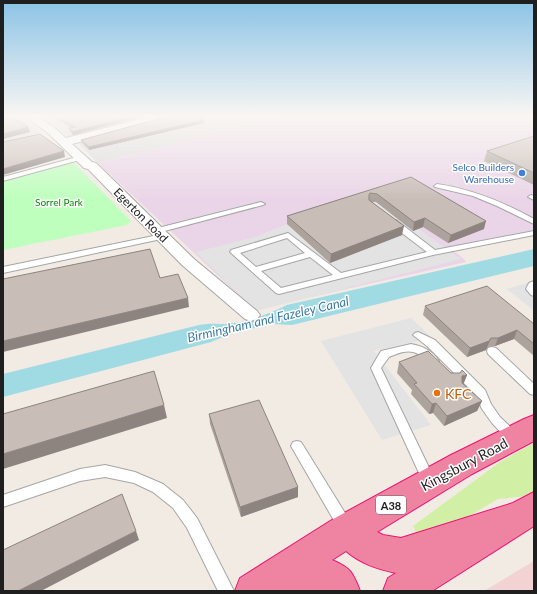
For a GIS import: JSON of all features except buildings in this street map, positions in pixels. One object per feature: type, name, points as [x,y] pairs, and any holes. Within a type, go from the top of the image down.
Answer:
[{"type":"highway","name":"Kingsbury Road","points":[[253,591],[347,530],[430,482],[524,432]]},
{"type":"highway","points":[[347,530],[364,544],[379,552],[401,556],[526,512]]},
{"type":"highway","points":[[401,591],[430,570],[526,512]]},
{"type":"highway","points":[[272,591],[321,575],[332,579],[342,591]]},
{"type":"street","name":"Egerton Road","points":[[67,144],[88,165],[92,166],[188,262],[251,315]]},
{"type":"lane","points":[[3,179],[81,158]]},
{"type":"lane","points":[[437,186],[454,188],[484,197],[534,222]]},
{"type":"lane","points":[[3,270],[160,234],[261,204]]},
{"type":"lane","points":[[384,214],[433,253]]},
{"type":"lane","points":[[339,276],[288,235],[234,252],[279,291],[433,253],[534,233]]},
{"type":"lane","points":[[255,270],[310,254]]},
{"type":"lane","points":[[534,284],[530,289],[534,293]]},
{"type":"lane","points":[[418,335],[431,343],[481,393],[486,406],[496,420],[524,432]]},
{"type":"lane","points":[[430,482],[376,368],[385,354],[411,347],[424,351],[446,374]]},
{"type":"lane","points":[[492,352],[534,391]]},
{"type":"lane","points":[[464,390],[486,406]]},
{"type":"lane","points":[[297,446],[347,530]]},
{"type":"lane","points":[[3,501],[80,475],[104,471],[135,478],[158,488],[178,504],[192,523],[226,591]]},
{"type":"shaded area","points":[[79,144],[175,144],[98,163]]},
{"type":"shaded area","points":[[175,144],[534,144],[534,230],[449,247],[466,262],[267,307],[256,311],[98,163]]},
{"type":"shaded area","points":[[373,197],[461,259],[256,311],[196,252],[255,237],[287,224],[330,263],[399,236],[354,202]]},
{"type":"shaded area","points":[[534,281],[534,311],[507,289]]},
{"type":"shaded area","points":[[411,318],[432,338],[374,351],[431,425],[382,440],[321,341]]},
{"type":"shaded area","points":[[534,561],[534,591],[484,591]]},
{"type":"green space","name":"Sorrel Park","points":[[73,162],[131,221],[127,225],[3,250],[3,181]]},
{"type":"green space","points":[[534,443],[534,493],[530,496],[498,499],[459,522],[435,533],[416,533],[413,526],[500,462]]},
{"type":"water","name":"Birmingham and Fazeley Canal","points":[[534,249],[534,266],[292,325],[272,324],[233,333],[211,342],[3,397],[3,374],[199,325],[227,324],[243,321],[266,314],[287,305]]},
{"type":"place","name":"Selco Builders Warehouse","points":[[522,173]]},
{"type":"place","name":"KFC","points":[[437,393]]}]
